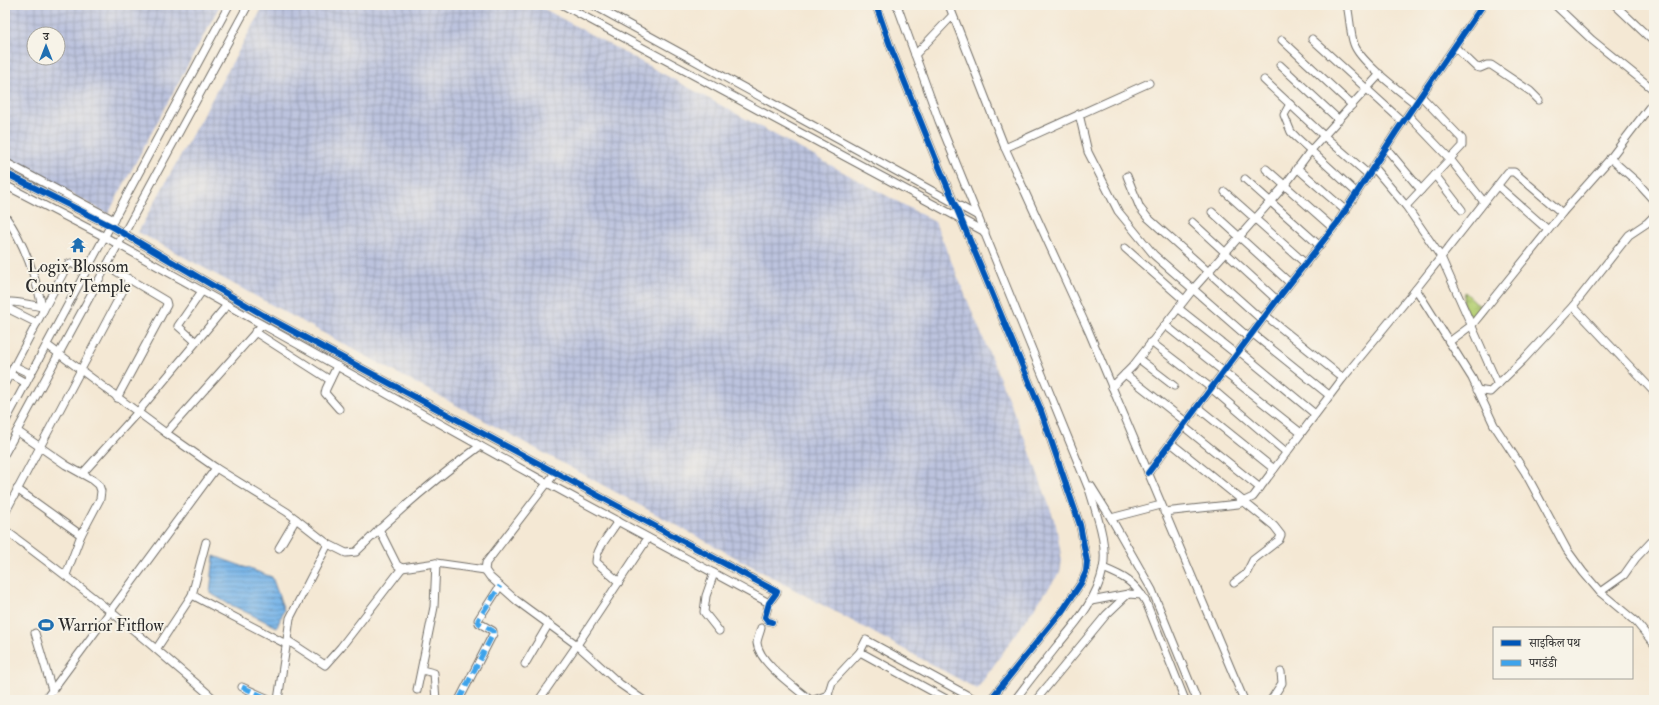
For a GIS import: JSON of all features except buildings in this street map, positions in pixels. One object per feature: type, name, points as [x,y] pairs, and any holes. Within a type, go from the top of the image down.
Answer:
[{"type":"street","points":[[5,422],[229,5]]},
{"type":"street","points":[[5,453],[248,5]]},
{"type":"street","points":[[564,5],[985,232]]},
{"type":"street","points":[[593,5],[978,216]]},
{"type":"street","points":[[876,5],[890,48],[1040,408],[1080,525],[1087,562],[1086,572],[1081,583],[1063,610],[990,700]]},
{"type":"street","points":[[897,5],[939,121],[1083,475],[1100,526],[1103,550],[1103,568],[1091,601],[1079,620],[1014,700]]},
{"type":"street","points":[[949,5],[952,16],[1005,148],[1112,387],[1161,505],[1205,604],[1244,700]]},
{"type":"street","points":[[1347,5],[1352,39],[1356,50],[1380,74],[1416,104]]},
{"type":"street","points":[[1148,473],[1250,335],[1346,211],[1403,122],[1483,5]]},
{"type":"street","points":[[1556,5],[1592,40],[1654,90]]},
{"type":"street","points":[[1615,5],[1654,42]]},
{"type":"street","points":[[915,55],[952,16]]},
{"type":"street","points":[[1312,39],[1403,122]]},
{"type":"street","points":[[1282,40],[1352,105]]},
{"type":"street","points":[[1455,47],[1476,67],[1480,68],[1491,65],[1530,91],[1539,100]]},
{"type":"street","points":[[1280,65],[1339,120]]},
{"type":"street","points":[[1112,387],[1125,374],[1194,288],[1285,185],[1311,150],[1380,74]]},
{"type":"street","points":[[1264,80],[1324,136],[1369,175]]},
{"type":"street","points":[[1005,148],[1079,114],[1115,100],[1149,83]]},
{"type":"street","points":[[1406,206],[1462,146],[1462,139],[1421,96]]},
{"type":"street","points":[[1449,342],[1472,325],[1562,213],[1610,158],[1654,101]]},
{"type":"street","points":[[1290,104],[1285,112],[1284,118],[1293,134],[1357,193]]},
{"type":"street","points":[[1079,114],[1088,152],[1114,206],[1154,255],[1250,335],[1330,395]]},
{"type":"street","points":[[1408,115],[1450,159],[1484,202]]},
{"type":"street","points":[[1386,148],[1421,190]]},
{"type":"street","points":[[1610,158],[1637,182],[1654,201]]},
{"type":"street","points":[[5,162],[112,223],[124,234],[263,315],[777,592],[769,603],[765,617],[768,621],[772,622]]},
{"type":"street","points":[[1297,168],[1346,211]]},
{"type":"street","points":[[1374,168],[1406,206],[1441,257],[1498,385]]},
{"type":"street","points":[[1266,169],[1333,228]]},
{"type":"street","points":[[1164,512],[1244,502],[1253,497],[1314,414],[1416,289],[1508,172],[1514,172],[1562,213]]},
{"type":"street","points":[[5,173],[112,223]]},
{"type":"street","points":[[1435,175],[1462,210]]},
{"type":"street","points":[[1127,176],[1143,213],[1208,272],[1264,318],[1343,378]]},
{"type":"street","points":[[1245,178],[1320,246]]},
{"type":"street","points":[[5,185],[105,237],[480,446],[769,603]]},
{"type":"street","points":[[1498,186],[1548,230]]},
{"type":"street","points":[[1225,192],[1306,264]]},
{"type":"street","points":[[1212,212],[1290,283]]},
{"type":"street","points":[[5,216],[25,250],[43,309]]},
{"type":"street","points":[[1477,390],[1490,392],[1498,385],[1573,306],[1629,236],[1654,216]]},
{"type":"street","points":[[1192,222],[1225,254],[1277,300]]},
{"type":"street","points":[[1125,248],[1184,300]]},
{"type":"street","points":[[5,383],[37,324],[43,309],[70,263],[86,271]]},
{"type":"street","points":[[107,266],[166,301],[167,305],[117,398]]},
{"type":"street","points":[[5,513],[129,279]]},
{"type":"street","points":[[1416,289],[1477,390],[1494,425],[1525,472],[1567,550],[1600,592],[1636,622],[1654,644]]},
{"type":"street","points":[[196,342],[178,326],[202,291]]},
{"type":"street","points":[[37,324],[9,309],[10,302],[14,301],[43,309]]},
{"type":"street","points":[[82,474],[137,413],[227,305]]},
{"type":"street","points":[[1573,306],[1654,392]]},
{"type":"street","points":[[1178,308],[1314,414]]},
{"type":"street","points":[[166,433],[262,325]]},
{"type":"street","points":[[1165,325],[1301,433]]},
{"type":"street","points":[[255,332],[330,380]]},
{"type":"street","points":[[1151,342],[1211,388],[1286,452]]},
{"type":"street","points":[[47,345],[137,413],[216,468],[258,493],[296,519],[328,544],[346,553],[352,554],[356,552],[379,529],[435,480],[480,446]]},
{"type":"street","points":[[1138,358],[1174,386]]},
{"type":"street","points":[[14,366],[31,374]]},
{"type":"street","points":[[337,366],[325,393],[339,409]]},
{"type":"street","points":[[10,374],[26,383]]},
{"type":"street","points":[[1125,374],[1260,488]]},
{"type":"street","points":[[1197,407],[1274,469]]},
{"type":"street","points":[[17,431],[66,465],[99,485],[101,491],[100,498],[81,535],[66,575]]},
{"type":"street","points":[[1171,443],[1274,526],[1281,536],[1279,540],[1252,560],[1246,574],[1234,583]]},
{"type":"street","points":[[44,700],[111,612],[216,468]]},
{"type":"street","points":[[485,570],[486,563],[555,473]]},
{"type":"street","points":[[1083,475],[1111,518],[1152,590],[1197,700]]},
{"type":"street","points":[[17,489],[81,535]]},
{"type":"street","points":[[1111,518],[1161,505]]},
{"type":"street","points":[[279,548],[296,519]]},
{"type":"street","points":[[618,521],[596,557],[596,562],[619,582]]},
{"type":"street","points":[[379,529],[396,565],[402,568],[436,563],[485,570],[500,586],[548,625],[578,646],[620,684],[643,700]]},
{"type":"street","points":[[5,530],[66,575],[156,648],[215,700]]},
{"type":"street","points":[[540,700],[578,646],[648,538]]},
{"type":"street","points":[[1600,592],[1618,580],[1654,539]]},
{"type":"street","points":[[156,648],[192,595],[206,542]]},
{"type":"street","points":[[278,700],[290,618],[328,544]]},
{"type":"street","points":[[417,690],[434,607],[436,563]]},
{"type":"street","points":[[192,595],[287,642],[325,665],[402,568]]},
{"type":"street","points":[[1103,568],[1122,576],[1142,594],[1185,700]]},
{"type":"street","points":[[714,573],[706,596],[704,612],[719,631]]},
{"type":"street","points":[[459,700],[494,634],[493,631],[479,623],[478,620],[500,586]]},
{"type":"street","points":[[1091,601],[1128,594],[1142,594]]},
{"type":"street","points":[[1036,700],[1106,615],[1128,594]]},
{"type":"street","points":[[525,664],[548,625]]},
{"type":"street","points":[[761,628],[757,642],[759,650],[767,663],[810,700]]},
{"type":"street","points":[[35,633],[52,690]]},
{"type":"street","points":[[814,700],[829,698],[832,682],[860,652],[866,640],[976,700]]},
{"type":"street","points":[[860,652],[945,699]]},
{"type":"street","points":[[422,670],[434,673],[436,700]]},
{"type":"street","points":[[1271,700],[1282,683],[1281,672]]},
{"type":"street","points":[[242,687],[271,700]]},
{"type":"shaded area","points":[[5,5],[220,5],[108,214],[5,158]]},
{"type":"shaded area","points":[[264,5],[537,5],[935,222],[1029,449],[1056,525],[1062,561],[1060,572],[977,689],[138,232]]},
{"type":"green space","points":[[1465,292],[1485,311],[1471,323],[1463,304]]},
{"type":"water","points":[[214,556],[272,577],[284,610],[277,627],[227,603],[210,593]]},
{"type":"marked path","points":[[459,700],[493,634],[493,631],[479,623],[478,620],[500,586]]},
{"type":"marked path","points":[[242,687],[271,700]]},
{"type":"cycle path","points":[[876,5],[891,48],[935,157],[1040,408],[1080,525],[1087,562],[1086,572],[1081,583],[1063,610],[990,700]]},
{"type":"cycle path","points":[[1148,473],[1277,300],[1338,222],[1396,132],[1483,5]]},
{"type":"cycle path","points":[[5,173],[111,226],[263,315],[777,592],[769,603],[765,617],[768,621],[772,622]]},
{"type":"place","name":"Logix Blossom County Temple","points":[[78,245]]},
{"type":"place","name":"Warrior Fitflow","points":[[46,625]]}]
